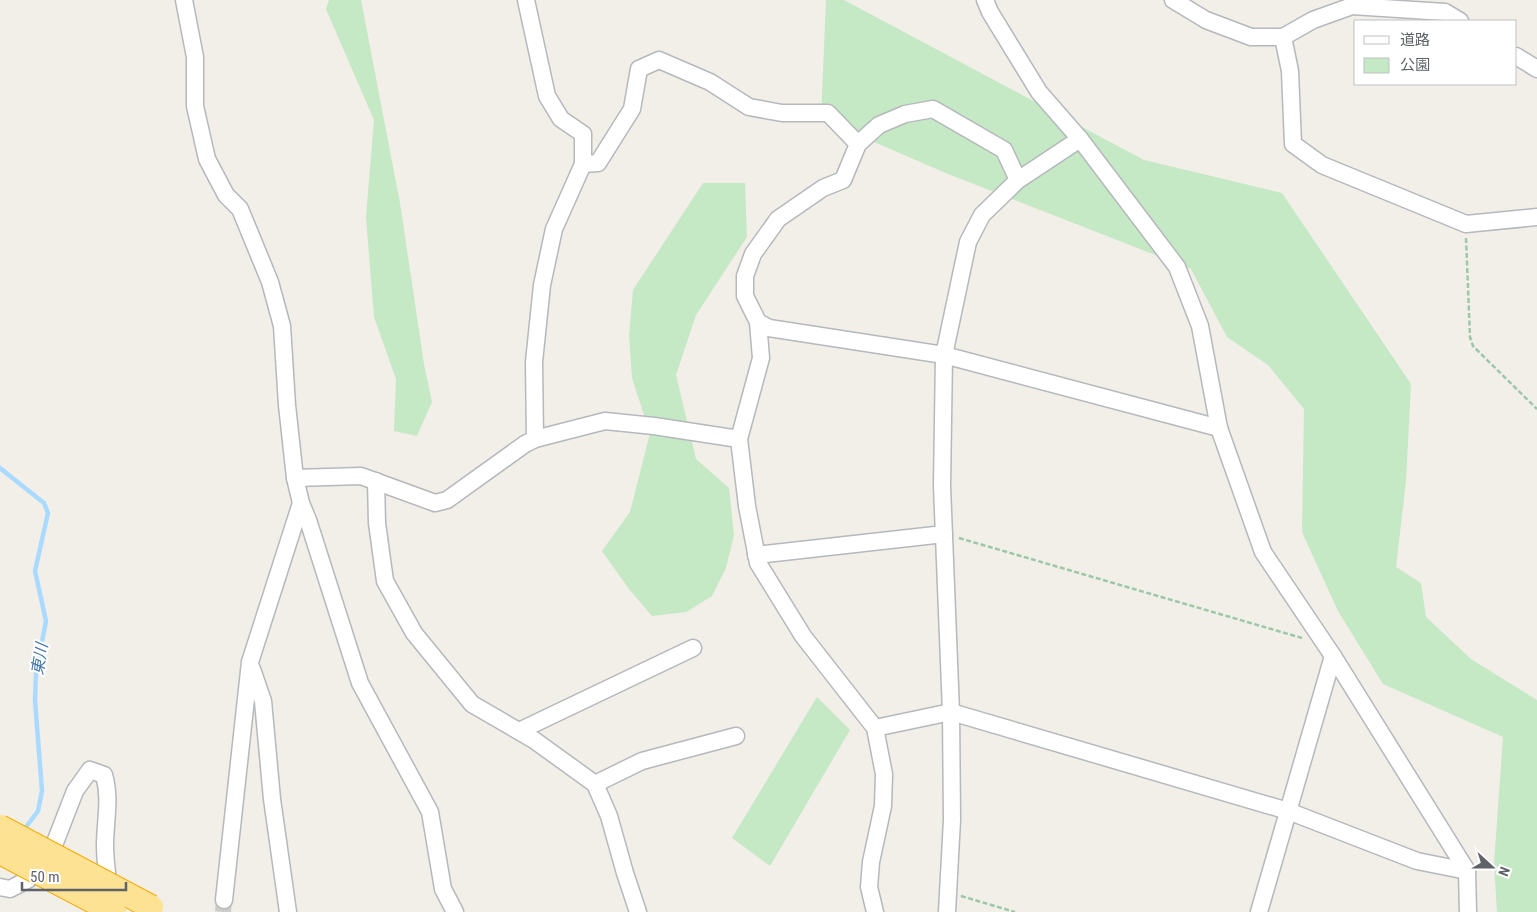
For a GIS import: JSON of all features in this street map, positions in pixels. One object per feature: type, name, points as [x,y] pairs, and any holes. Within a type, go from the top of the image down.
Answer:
[{"type":"highway","points":[[0,827],[151,907]]},
{"type":"highway","points":[[0,852],[113,912]]},
{"type":"street","points":[[184,0],[194,57],[195,106],[207,159],[226,196],[240,208],[270,282],[282,326],[287,405],[295,478],[301,503],[360,683],[430,812],[443,889],[455,912]]},
{"type":"street","points":[[526,0],[546,96],[561,118],[583,134],[583,164],[554,229],[542,285],[534,362],[535,439]]},
{"type":"street","points":[[985,0],[990,12],[1039,92],[1080,139],[1177,267],[1200,326],[1219,428],[1263,552],[1329,650],[1467,871],[1468,912]]},
{"type":"street","points":[[1173,0],[1206,20],[1251,37],[1283,37],[1313,20],[1352,6],[1446,6],[1459,20]]},
{"type":"street","points":[[1283,37],[1290,71],[1292,144],[1322,165],[1466,224],[1537,217]]},
{"type":"street","points":[[1517,57],[1537,69]]},
{"type":"street","points":[[583,164],[598,164],[632,109],[639,69],[659,60],[710,82],[749,107],[782,113],[828,113],[858,144]]},
{"type":"street","points":[[875,912],[869,887],[871,862],[883,806],[884,774],[875,728],[803,636],[758,563],[756,555],[747,506],[739,439],[761,358],[758,322],[745,296],[745,276],[753,254],[778,219],[823,188],[843,180],[858,144],[879,125],[905,114],[933,109],[1004,150],[1018,180]]},
{"type":"street","points":[[947,912],[952,820],[942,486],[944,355],[968,242],[982,216],[1018,180],[1080,139]]},
{"type":"street","points":[[758,322],[769,328],[944,355],[1219,428]]},
{"type":"street","points":[[295,478],[361,476],[435,502],[447,500],[513,451],[535,439],[604,421],[654,426],[739,439]]},
{"type":"street","points":[[376,482],[376,523],[385,581],[414,633],[472,704],[534,740],[595,784],[609,816],[638,912]]},
{"type":"street","points":[[224,900],[250,662],[301,503]]},
{"type":"street","points":[[756,555],[944,534]]},
{"type":"street","points":[[519,731],[693,648]]},
{"type":"street","points":[[1259,912],[1288,811],[1329,650]]},
{"type":"street","points":[[250,662],[263,701],[272,800],[288,912]]},
{"type":"street","points":[[875,728],[950,712],[1288,811],[1418,861],[1467,871]]},
{"type":"street","points":[[595,784],[642,761],[736,736]]},
{"type":"street","points":[[0,887],[10,888],[29,879],[49,858],[75,791],[90,770],[104,776],[107,784],[109,800],[105,846],[110,902],[113,912]]},
{"type":"path","points":[[1466,224],[1470,337],[1473,346],[1537,409]]},
{"type":"path","points":[[944,534],[1329,650]]},
{"type":"path","points":[[948,892],[1015,912]]},
{"type":"green space","points":[[329,0],[361,0],[400,203],[424,364],[432,402],[417,436],[394,431],[396,379],[374,317],[366,217],[374,120],[326,9]]},
{"type":"green space","points":[[826,0],[844,0],[1144,160],[1282,193],[1411,384],[1406,481],[1396,567],[1421,583],[1426,617],[1471,659],[1537,700],[1537,912],[1497,912],[1494,864],[1503,737],[1383,684],[1338,611],[1302,532],[1304,409],[1268,365],[1227,337],[1191,269],[948,174],[821,119]]},
{"type":"green space","points":[[703,183],[745,183],[747,237],[696,315],[676,375],[696,459],[729,488],[734,535],[726,568],[712,596],[686,612],[652,616],[629,589],[602,551],[630,512],[650,433],[632,378],[629,336],[633,290]]},
{"type":"green space","points":[[817,697],[850,730],[770,866],[732,838]]},
{"type":"waterway","name":"東川","points":[[0,468],[44,503],[48,513],[35,571],[46,621],[36,673],[35,700],[42,791],[38,811],[23,831]]},
{"type":"tunnel","points":[[223,912],[224,900]]}]
